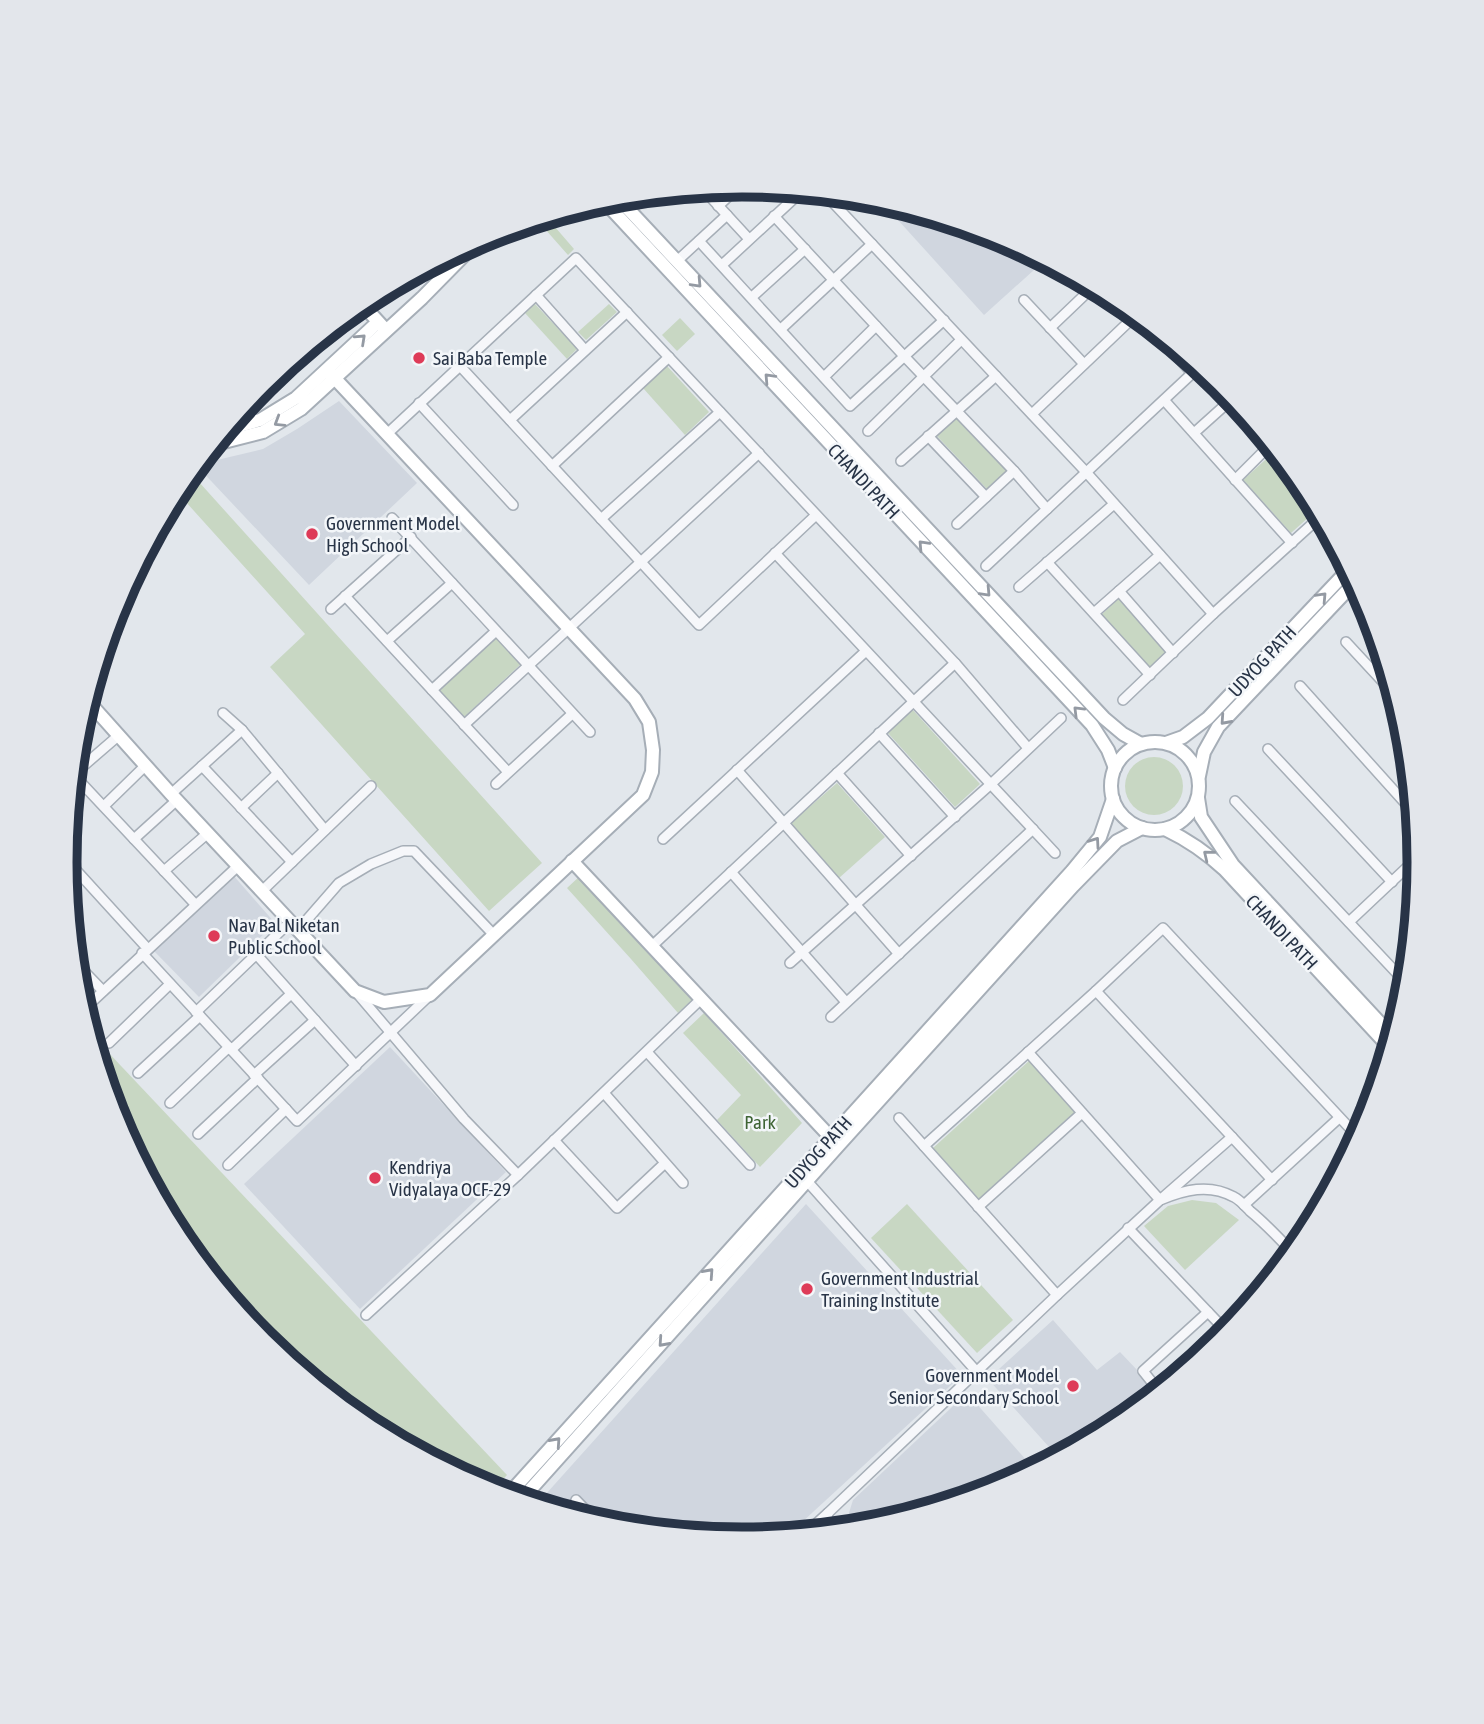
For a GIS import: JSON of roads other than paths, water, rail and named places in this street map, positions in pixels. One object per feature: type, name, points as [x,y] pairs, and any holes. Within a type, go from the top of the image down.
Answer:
[{"type":"main road","name":"CHANDI PATH","points":[[617,209],[677,261],[1104,718],[1140,744]]},
{"type":"main road","name":"CHANDI PATH","points":[[615,210],[1092,725],[1108,750],[1115,768]]},
{"type":"main road","points":[[228,441],[263,432],[301,409],[331,374],[382,326],[422,298],[458,262]]},
{"type":"main road","points":[[369,312],[382,326]]},
{"type":"main road","points":[[241,426],[260,420],[331,374]]},
{"type":"main road","points":[[95,710],[355,991],[384,1002],[430,995],[643,795],[652,772],[653,750],[649,722],[635,699],[331,374]]},
{"type":"main road","name":"UDYOG PATH","points":[[1166,743],[1183,737],[1208,718],[1342,577]]},
{"type":"main road","name":"UDYOG PATH","points":[[1199,776],[1204,752],[1218,727],[1348,590]]},
{"type":"main road","points":[[1166,743],[1182,751],[1191,760],[1199,776],[1198,798],[1192,811],[1181,822],[1165,829],[1142,828],[1129,821],[1113,799],[1111,780],[1115,768],[1132,748],[1140,744],[1166,743]]},
{"type":"main road","name":"CHANDI PATH","points":[[1198,798],[1201,817],[1233,864],[1385,1029]]},
{"type":"main road","name":"UDYOG PATH","points":[[528,1492],[807,1181],[834,1141],[1072,871],[1100,837],[1113,799]]},
{"type":"main road","name":"UDYOG PATH","points":[[515,1487],[1073,886],[1117,841],[1142,828]]},
{"type":"main road","name":"CHANDI PATH","points":[[1165,829],[1208,854],[1225,870],[1382,1040]]},
{"type":"main road","points":[[572,861],[834,1141]]},
{"type":"street","points":[[718,206],[727,197]]},
{"type":"street","points":[[711,198],[749,239]]},
{"type":"street","points":[[722,265],[793,199]]},
{"type":"street","points":[[834,204],[1086,472],[1213,614]]},
{"type":"street","points":[[677,261],[727,215]]},
{"type":"street","points":[[774,216],[1047,509]]},
{"type":"street","points":[[699,241],[850,406],[944,320]]},
{"type":"street","points":[[781,329],[872,244]]},
{"type":"street","points":[[752,297],[805,249]]},
{"type":"street","points":[[387,434],[576,258],[955,663],[1028,748]]},
{"type":"street","points":[[1050,328],[1086,294]]},
{"type":"street","points":[[536,295],[585,350]]},
{"type":"street","points":[[1024,300],[1084,364]]},
{"type":"street","points":[[510,420],[627,312]]},
{"type":"street","points":[[1032,414],[1129,322]]},
{"type":"street","points":[[824,377],[876,327]]},
{"type":"street","points":[[868,431],[961,340]]},
{"type":"street","points":[[552,466],[669,357]]},
{"type":"street","points":[[460,366],[699,625],[816,515]]},
{"type":"street","points":[[986,566],[1192,373]]},
{"type":"street","points":[[901,461],[996,376]]},
{"type":"street","points":[[1164,400],[1292,543]]},
{"type":"street","points":[[419,403],[513,505]]},
{"type":"street","points":[[1194,433],[1225,405]]},
{"type":"street","points":[[601,519],[720,412]]},
{"type":"street","points":[[928,436],[986,497]]},
{"type":"street","points":[[1235,480],[1264,451]]},
{"type":"street","points":[[464,725],[759,453]]},
{"type":"street","points":[[957,524],[1014,471]]},
{"type":"street","points":[[1019,587],[1114,504]]},
{"type":"street","points":[[393,517],[590,733]]},
{"type":"street","points":[[1123,700],[1314,523]]},
{"type":"street","points":[[331,609],[411,537]]},
{"type":"street","points":[[775,553],[1055,853]]},
{"type":"street","points":[[1094,613],[1160,555]]},
{"type":"street","points":[[1047,562],[1150,675]]},
{"type":"street","points":[[387,641],[452,583]]},
{"type":"street","points":[[1119,591],[1173,653]]},
{"type":"street","points":[[345,596],[508,772]]},
{"type":"street","points":[[432,690],[496,631]]},
{"type":"street","points":[[1346,642],[1381,680]]},
{"type":"street","points":[[663,839],[866,650]]},
{"type":"street","points":[[652,946],[955,663]]},
{"type":"street","points":[[1300,687],[1404,802]]},
{"type":"street","points":[[223,713],[242,730],[325,830]]},
{"type":"street","points":[[496,784],[572,714]]},
{"type":"street","points":[[790,963],[955,817],[1061,718]]},
{"type":"street","points":[[134,839],[202,766],[242,730]]},
{"type":"street","points":[[879,733],[955,817]]},
{"type":"street","points":[[85,765],[118,736]]},
{"type":"street","points":[[1268,749],[1392,881]]},
{"type":"street","points":[[104,806],[145,766]]},
{"type":"street","points":[[202,766],[292,862]]},
{"type":"street","points":[[737,771],[899,954]]},
{"type":"street","points":[[241,808],[278,773]]},
{"type":"street","points":[[837,773],[911,856]]},
{"type":"street","points":[[82,783],[195,904]]},
{"type":"street","points":[[262,891],[371,786]]},
{"type":"street","points":[[1235,801],[1397,973]]},
{"type":"street","points":[[831,1017],[1032,829]]},
{"type":"street","points":[[164,871],[208,833]]},
{"type":"street","points":[[138,1073],[256,954],[294,926],[339,883],[372,864],[403,851],[414,851],[494,935]]},
{"type":"street","points":[[92,1001],[238,866]]},
{"type":"street","points":[[1349,922],[1407,867]]},
{"type":"street","points":[[731,872],[846,1002]]},
{"type":"street","points":[[77,873],[170,984],[297,1121],[430,995]]},
{"type":"street","points":[[924,1146],[1163,928],[1350,1129]]},
{"type":"street","points":[[256,954],[356,1066]]},
{"type":"street","points":[[87,975],[103,991]]},
{"type":"street","points":[[109,1043],[170,984]]},
{"type":"street","points":[[355,991],[464,1119],[518,1175]]},
{"type":"street","points":[[1096,991],[1272,1180]]},
{"type":"street","points":[[170,1103],[291,993]]},
{"type":"street","points":[[366,1315],[518,1175],[701,999]]},
{"type":"street","points":[[198,1134],[315,1020]]},
{"type":"street","points":[[647,1052],[750,1165]]},
{"type":"street","points":[[1028,1052],[1160,1200]]},
{"type":"street","points":[[604,1093],[683,1183]]},
{"type":"street","points":[[228,1165],[286,1109]]},
{"type":"street","points":[[978,1207],[1082,1113]]},
{"type":"street","points":[[898,1118],[1057,1295]]},
{"type":"street","points":[[1244,1205],[1339,1118]]},
{"type":"street","points":[[818,1522],[1128,1228],[1232,1137]]},
{"type":"street","points":[[554,1140],[617,1208],[665,1163]]},
{"type":"street","points":[[807,1181],[977,1372]]},
{"type":"street","points":[[1160,1200],[1178,1192],[1207,1189],[1235,1197],[1285,1245]]},
{"type":"street","points":[[1128,1228],[1219,1324]]},
{"type":"street","points":[[1154,1384],[1143,1371],[1208,1312]]},
{"type":"street","points":[[576,1500],[583,1507]]},
{"type":"street","points":[[826,1521],[828,1513]]},
{"type":"place","name":"Sai Baba Temple","points":[[419,358]]},
{"type":"place","name":"Government Model High School","points":[[312,534]]},
{"type":"place","name":"Nav Bal Niketan Public School","points":[[214,936]]},
{"type":"place","name":"Kendriya Vidyalaya OCF-29","points":[[375,1178]]},
{"type":"place","name":"Government Industrial Training Institute","points":[[807,1289]]},
{"type":"place","name":"Government Model Senior Secondary School","points":[[1073,1386]]},
{"type":"park label","name":"Park","points":[[760,1122]]}]
